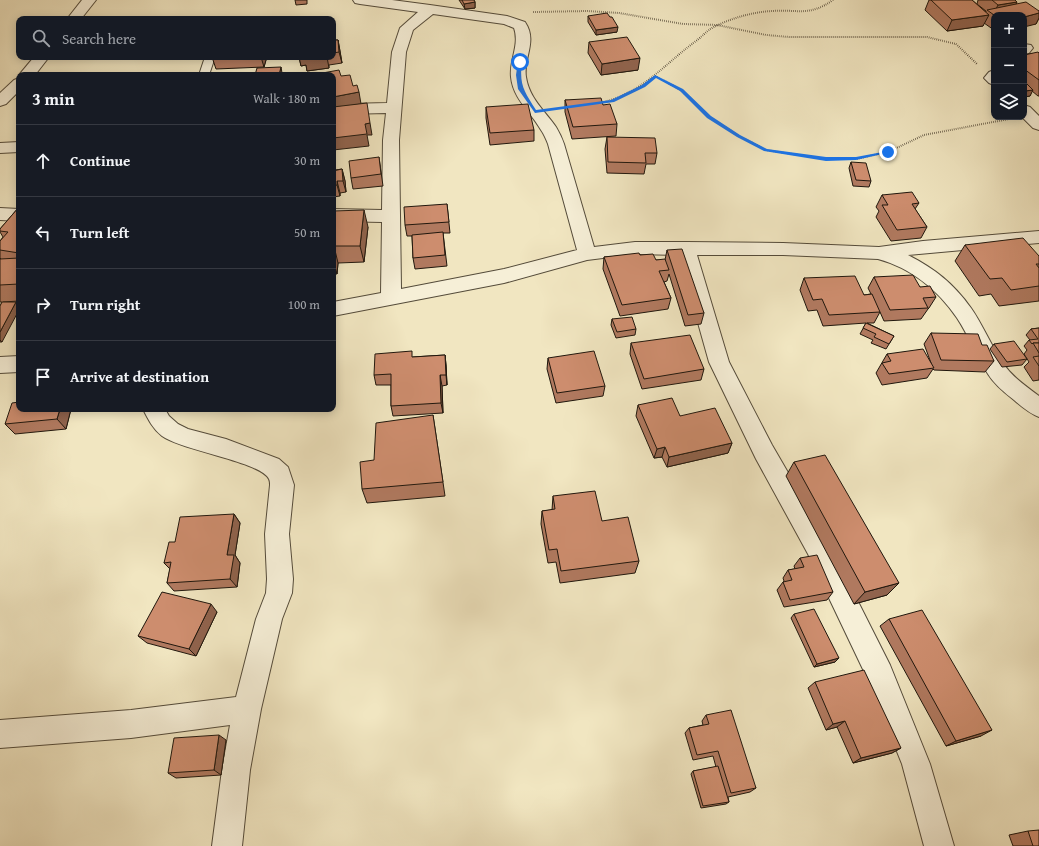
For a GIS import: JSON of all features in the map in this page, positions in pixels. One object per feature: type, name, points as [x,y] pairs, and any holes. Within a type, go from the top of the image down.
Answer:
[{"type":"street","points":[[76,16],[89,0]]},
{"type":"street","points":[[360,0],[516,22],[522,29],[523,49],[518,75],[521,89],[526,99],[549,129],[556,144],[588,254]]},
{"type":"street","points":[[390,298],[391,140],[399,52],[402,39],[407,28],[430,9]]},
{"type":"street","points":[[29,72],[39,60]]},
{"type":"street","points":[[0,101],[16,86]]},
{"type":"street","points":[[336,111],[346,109],[395,108]]},
{"type":"street","points":[[1027,119],[1039,125]]},
{"type":"street","points":[[0,148],[16,147]]},
{"type":"street","points":[[0,214],[16,215]]},
{"type":"street","points":[[336,215],[390,216]]},
{"type":"street","points":[[336,309],[504,276],[588,254],[635,248],[878,253],[923,247],[1039,237]]},
{"type":"street","points":[[686,248],[719,362],[764,452],[817,546],[880,675],[916,764],[939,846]]},
{"type":"street","points":[[878,253],[898,258],[923,271],[940,285],[964,312],[996,370],[1011,386],[1039,408]]},
{"type":"street","points":[[0,365],[16,364]]},
{"type":"street","points":[[156,412],[161,422],[170,430],[183,437],[250,456],[271,466],[280,474],[282,485],[277,534],[280,579],[279,593],[269,619],[257,661],[247,709],[236,770],[227,846]]},
{"type":"street","points":[[0,734],[130,724],[247,709]]},
{"type":"lane","points":[[205,72],[209,60]]},
{"type":"path","points":[[595,104],[618,99],[643,86],[693,42],[717,25],[757,13],[815,11],[824,7],[833,0]]},
{"type":"path","points":[[530,12],[619,12],[683,24],[717,25],[766,35],[789,37],[927,37],[956,44],[991,76]]},
{"type":"path","points":[[655,76],[681,90],[709,117],[739,136],[766,150],[826,159],[856,159],[888,152],[924,135],[991,120]]},
{"type":"building","points":[[462,0],[474,0],[475,2],[464,4]]},
{"type":"building","points":[[931,0],[972,0],[989,15],[952,20]]},
{"type":"building","points":[[992,0],[1015,0],[1017,2],[998,5]]},
{"type":"building","points":[[1026,2],[1039,11],[1039,13],[1027,16],[1027,12],[991,13],[987,10]]},
{"type":"building","points":[[607,13],[610,17],[612,17],[618,27],[596,30],[588,16]]},
{"type":"building","points":[[627,37],[640,58],[602,64],[589,42]]},
{"type":"building","points":[[336,40],[338,40],[339,52],[336,52]]},
{"type":"building","points":[[1039,53],[1039,80],[1027,71],[1027,54]]},
{"type":"building","points":[[281,67],[280,72],[256,72],[257,68]]},
{"type":"building","points":[[339,70],[341,76],[350,75],[353,86],[357,85],[359,92],[336,96],[336,72],[328,72]]},
{"type":"building","points":[[1027,84],[1033,90],[1027,91]]},
{"type":"building","points":[[601,98],[603,105],[610,104],[617,124],[573,127],[565,100]]},
{"type":"building","points":[[367,103],[370,123],[365,124],[367,134],[336,138],[336,107]]},
{"type":"building","points":[[528,104],[534,130],[490,133],[486,107]]},
{"type":"building","points":[[607,137],[655,138],[657,153],[645,153],[646,163],[608,162]]},
{"type":"building","points":[[379,157],[381,174],[351,178],[349,161]]},
{"type":"building","points":[[851,162],[866,163],[871,181],[856,180]]},
{"type":"building","points":[[342,169],[343,181],[337,181],[337,185],[336,170]]},
{"type":"building","points":[[912,192],[919,203],[912,204],[927,227],[897,230],[882,205],[888,205],[882,195]]},
{"type":"building","points":[[447,204],[449,222],[405,225],[404,207]]},
{"type":"building","points":[[16,210],[16,253],[0,250],[0,241],[8,232],[0,231],[0,229]]},
{"type":"building","points":[[364,210],[360,246],[336,246],[336,211]]},
{"type":"building","points":[[443,232],[445,255],[413,258],[412,235]]},
{"type":"building","points":[[1023,238],[1039,256],[1039,264],[1036,264],[1039,268],[1039,286],[1011,290],[1002,278],[990,279],[965,245]]},
{"type":"building","points":[[682,249],[704,313],[688,315],[667,250]]},
{"type":"building","points":[[639,253],[640,255],[653,254],[656,260],[665,259],[669,270],[659,271],[671,298],[622,305],[604,257]]},
{"type":"building","points":[[16,258],[16,284],[0,285],[0,259]]},
{"type":"building","points":[[913,275],[920,287],[930,286],[936,297],[923,298],[928,308],[890,310],[874,277]]},
{"type":"building","points":[[855,276],[864,295],[872,294],[880,312],[829,315],[822,299],[813,300],[804,278]]},
{"type":"building","points":[[2,302],[16,302],[0,332],[0,306]]},
{"type":"building","points":[[632,317],[636,329],[617,332],[612,319]]},
{"type":"building","points":[[866,323],[894,336],[889,344],[874,337],[876,334],[863,328]]},
{"type":"building","points":[[1039,328],[1039,343],[1032,344],[1029,340],[1038,339],[1031,329]]},
{"type":"building","points":[[931,333],[978,334],[982,345],[987,345],[994,361],[941,360]]},
{"type":"building","points":[[690,335],[704,369],[644,379],[631,343]]},
{"type":"building","points":[[1014,341],[1027,359],[1007,362],[994,344]]},
{"type":"building","points":[[1033,343],[1039,343],[1039,353]]},
{"type":"building","points":[[923,349],[934,368],[889,374],[882,363],[891,361],[887,354]]},
{"type":"building","points":[[412,351],[412,357],[445,355],[446,375],[440,375],[441,403],[391,406],[391,374],[374,375],[375,354]]},
{"type":"building","points":[[594,351],[605,386],[557,393],[548,358]]},
{"type":"building","points":[[1039,356],[1039,366],[1033,357]]},
{"type":"building","points":[[672,398],[680,416],[715,408],[732,443],[669,457],[665,447],[657,449],[638,405]]},
{"type":"building","points":[[16,402],[16,412],[59,412],[57,419],[5,424],[12,403]]},
{"type":"building","points":[[433,415],[443,482],[362,489],[360,462],[374,460],[376,423]]},
{"type":"building","points":[[825,455],[899,583],[865,592],[794,462]]},
{"type":"building","points":[[595,491],[602,521],[628,517],[639,561],[561,571],[557,549],[549,550],[542,511],[555,509],[553,496]]},
{"type":"building","points":[[234,514],[227,555],[234,555],[230,579],[167,583],[171,562],[164,563],[169,542],[175,542],[180,517]]},
{"type":"building","points":[[817,555],[833,592],[790,600],[783,582],[792,580],[788,570],[804,567],[800,558]]},
{"type":"building","points":[[162,592],[211,604],[189,649],[138,636]]},
{"type":"building","points":[[814,609],[839,658],[817,664],[794,614]]},
{"type":"building","points":[[922,610],[992,730],[956,741],[889,619]]},
{"type":"building","points":[[864,670],[901,748],[861,758],[845,721],[833,724],[815,682]]},
{"type":"building","points":[[731,710],[756,788],[731,793],[718,751],[697,755],[689,728],[709,724],[706,715]]},
{"type":"building","points":[[219,735],[214,770],[168,773],[174,738]]},
{"type":"building","points":[[718,766],[729,802],[703,806],[693,771]]},
{"type":"building","points":[[1039,830],[1039,846],[1033,846],[1028,831]]},
{"type":"route","points":[[520,62],[518,75],[521,89],[535,112],[612,101],[643,86],[655,76],[681,90],[709,117],[739,136],[766,150],[826,159],[856,159],[888,152]]}]
